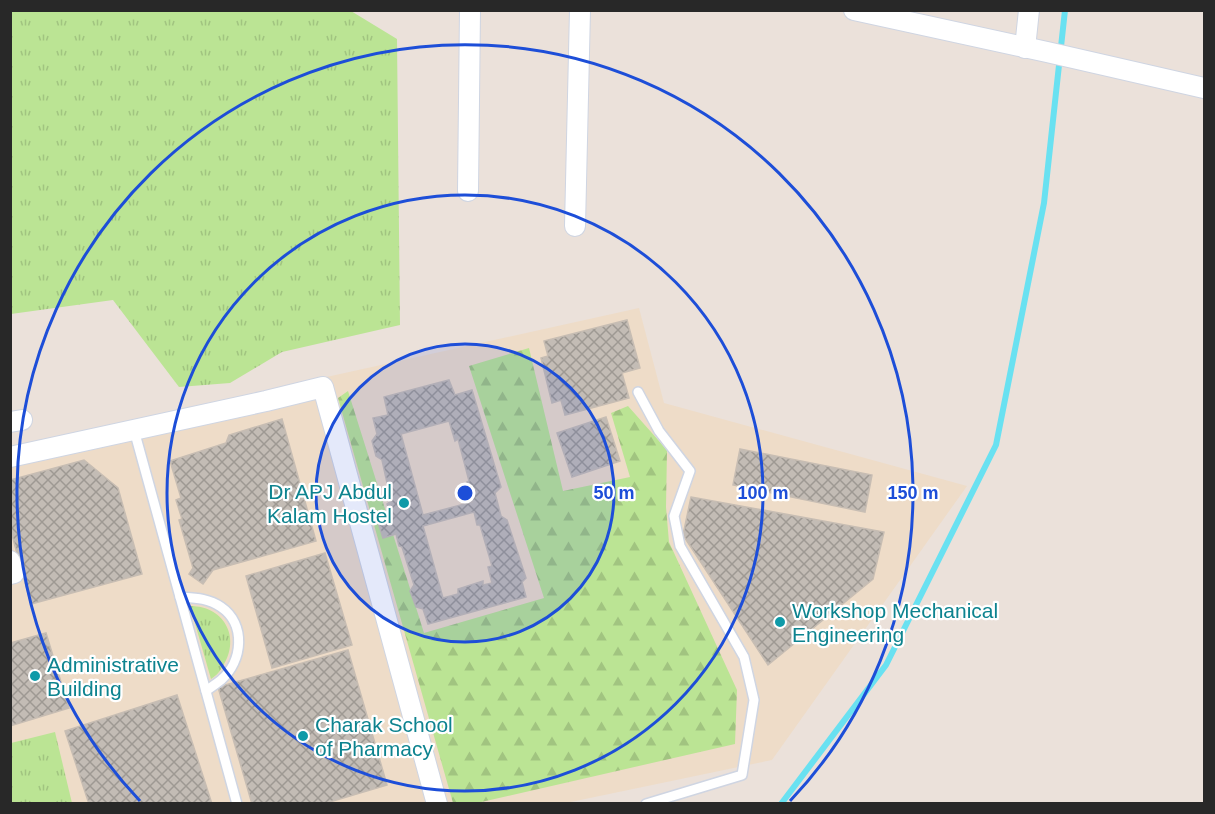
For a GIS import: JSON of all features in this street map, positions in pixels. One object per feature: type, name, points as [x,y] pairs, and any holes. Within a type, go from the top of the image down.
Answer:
[{"type":"street","points":[[468,191],[470,10]]},
{"type":"street","points":[[575,226],[580,10]]},
{"type":"street","points":[[854,10],[886,14],[1204,88]]},
{"type":"street","points":[[1025,48],[1029,10]]},
{"type":"street","points":[[10,457],[323,387],[437,804]]},
{"type":"street","points":[[10,561],[14,573],[10,574]]},
{"type":"lane","points":[[638,392],[659,431],[690,471],[674,516],[680,546],[744,657],[754,700],[742,775],[646,804]]},
{"type":"lane","points":[[134,429],[237,804]]},
{"type":"lane","points":[[180,597],[201,598],[221,607],[233,619],[239,638],[237,657],[223,679],[206,691]]},
{"type":"shaded area","points":[[639,308],[664,403],[967,486],[772,760],[566,803],[11,804],[10,447]]},
{"type":"green space","points":[[10,11],[351,11],[397,39],[400,325],[282,352],[230,383],[179,387],[113,300],[11,314]]},
{"type":"green space","points":[[529,348],[563,491],[630,477],[611,413],[628,406],[667,450],[666,507],[669,542],[737,690],[735,744],[477,803],[453,803],[338,398],[348,391],[424,633],[544,598],[469,366]]},
{"type":"green space","points":[[190,606],[203,608],[221,618],[230,636],[227,658],[219,672],[211,679]]},
{"type":"green space","points":[[55,732],[72,803],[11,803],[11,743]]},
{"type":"building","points":[[627,320],[640,368],[622,373],[629,398],[565,415],[561,400],[552,403],[541,358],[548,356],[544,341]]},
{"type":"building","name":"Dr APJ Abdul Kalam Hostel","points":[[449,380],[455,395],[472,390],[501,487],[495,493],[501,516],[507,520],[526,578],[522,582],[526,597],[428,624],[423,609],[416,607],[410,591],[414,585],[396,534],[383,538],[376,516],[390,511],[387,504],[391,501],[382,460],[376,456],[372,441],[377,434],[373,418],[388,415],[384,397]],"holes":[[[449,421],[455,441],[458,439],[472,502],[423,515],[401,434]],[[474,512],[492,566],[488,567],[492,583],[483,585],[483,581],[458,589],[458,594],[443,598],[423,526]]]},
{"type":"building","points":[[606,417],[620,461],[572,477],[557,433]]},
{"type":"building","points":[[282,419],[316,541],[213,570],[203,584],[189,574],[193,568],[179,520],[182,519],[176,500],[181,498],[170,461],[226,443],[229,435]]},
{"type":"building","points":[[740,449],[872,475],[865,512],[733,485]]},
{"type":"building","points":[[84,460],[118,488],[142,574],[31,604],[10,528],[10,480]]},
{"type":"building","name":"Workshop Mechanical Engineering","points":[[691,497],[884,532],[873,579],[768,665],[683,535]]},
{"type":"building","points":[[325,553],[352,645],[272,668],[246,576]]},
{"type":"building","name":"Administrative Building","points":[[46,633],[69,708],[10,726],[10,643]]},
{"type":"building","name":"Charak School of Pharmacy","points":[[348,650],[387,785],[323,804],[252,804],[218,687]]},
{"type":"building","points":[[177,695],[212,804],[89,804],[65,731]]},
{"type":"waterway","points":[[781,804],[886,665],[996,445],[1044,203],[1065,10]]},
{"type":"place","name":"Dr APJ Abdul Kalam Hostel","points":[[404,503]]},
{"type":"place","name":"Workshop Mechanical Engineering","points":[[780,622]]},
{"type":"place","name":"Administrative Building","points":[[35,676]]},
{"type":"place","name":"Charak School of Pharmacy","points":[[303,736]]}]
